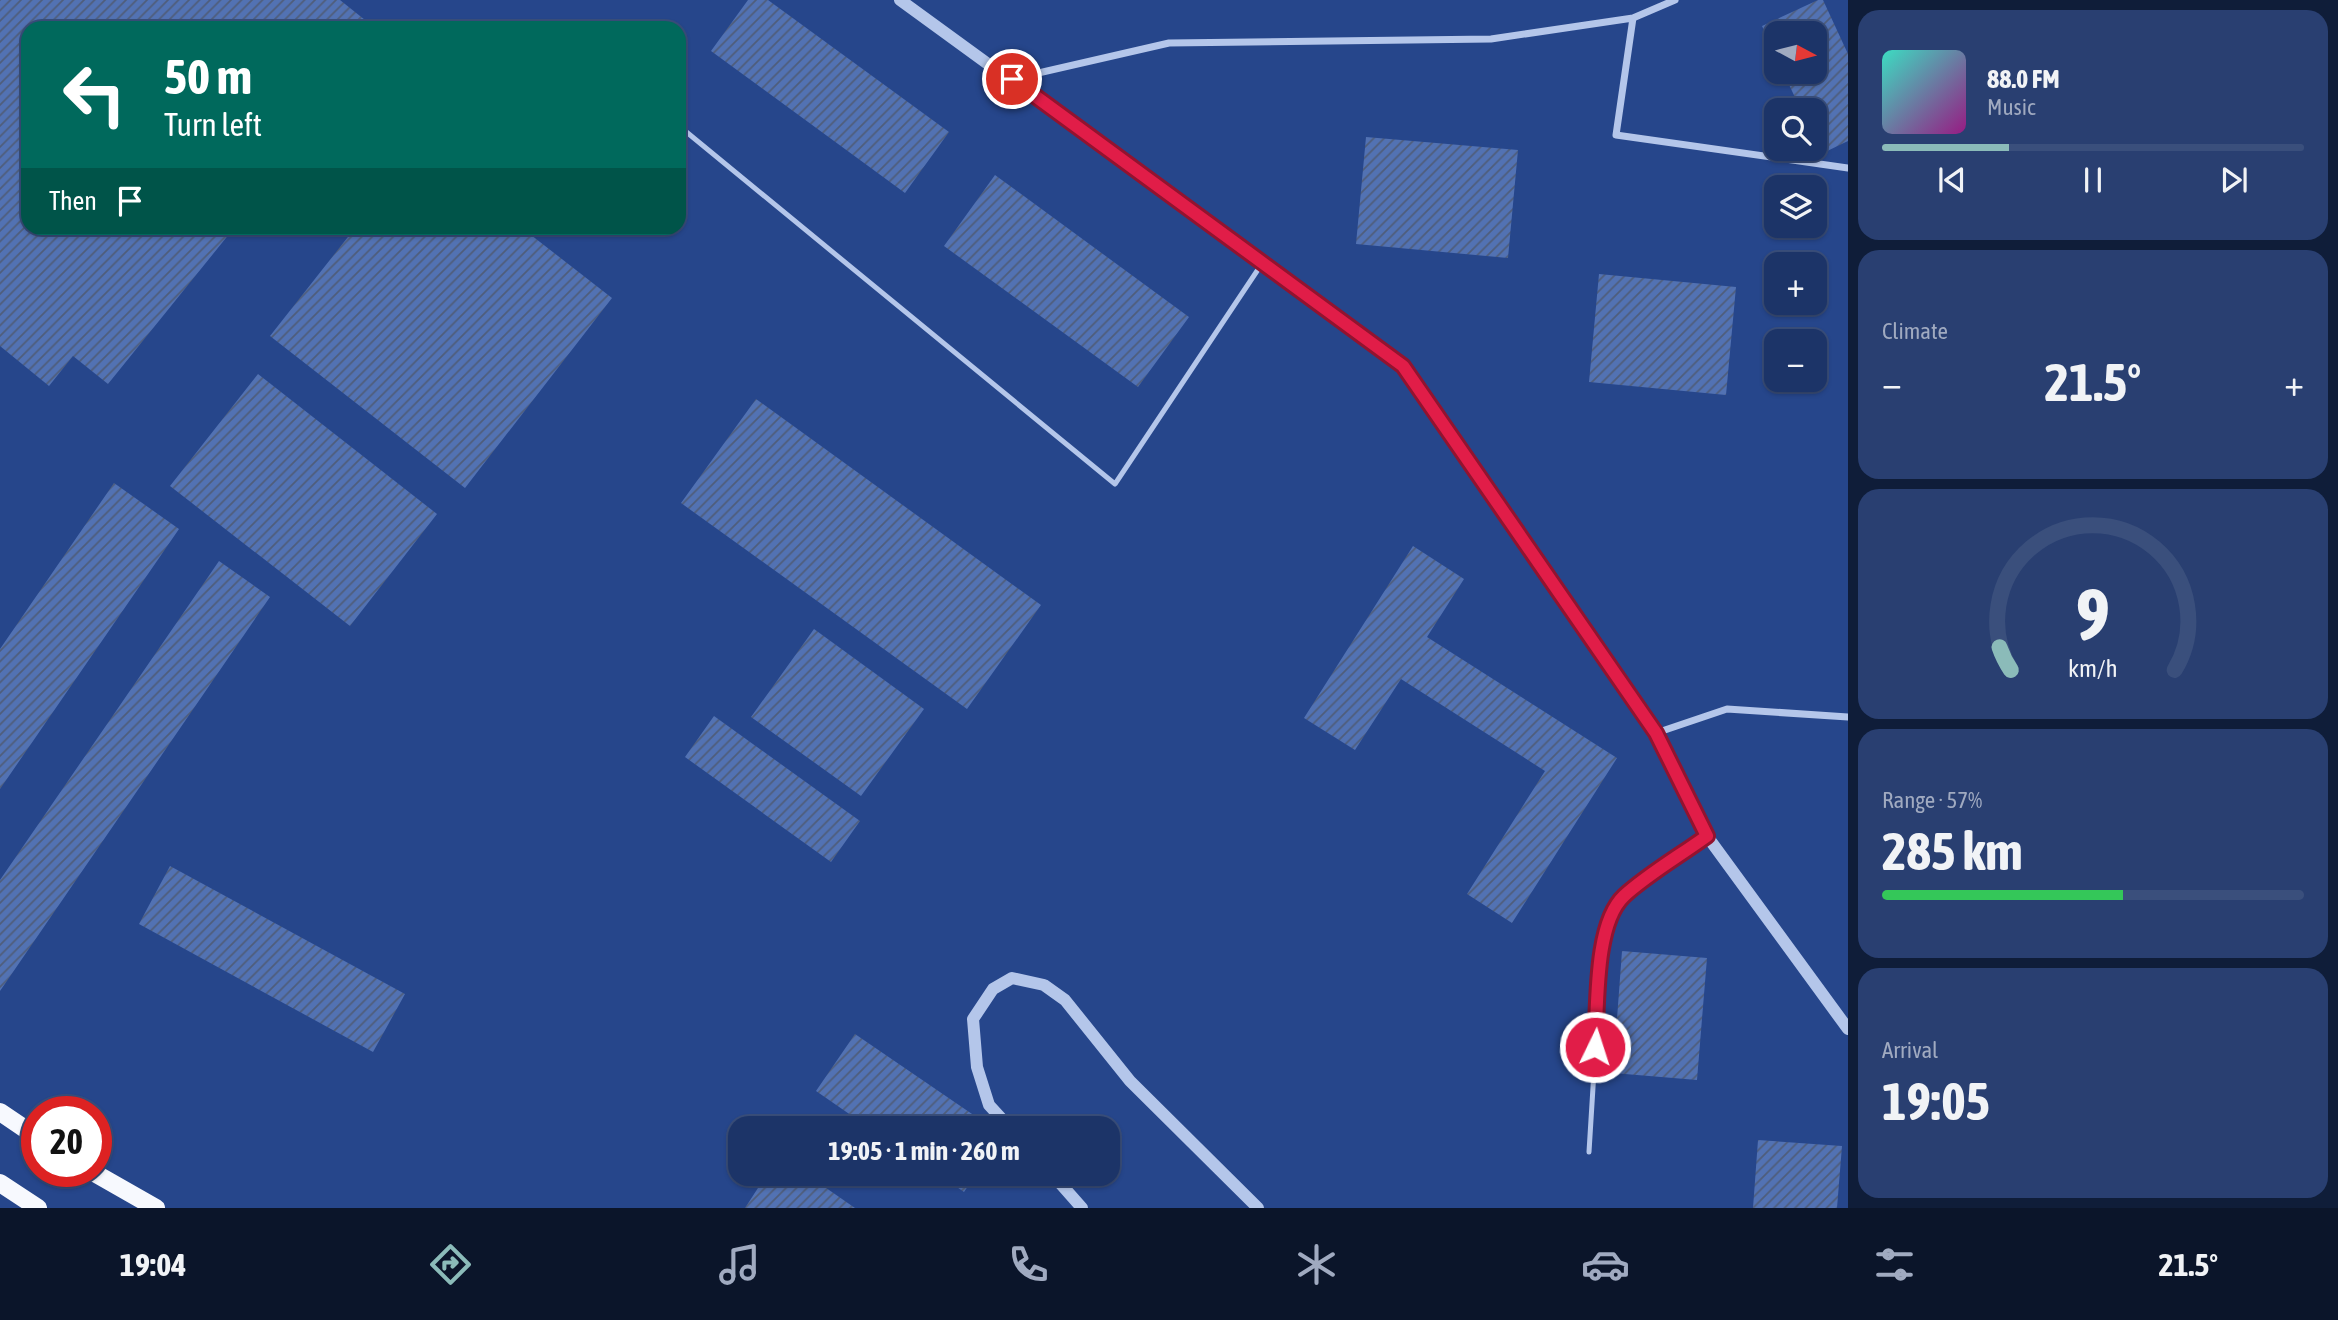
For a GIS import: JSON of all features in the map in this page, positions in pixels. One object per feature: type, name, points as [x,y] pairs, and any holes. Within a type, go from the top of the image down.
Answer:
[{"type":"main road","points":[[0,1112],[21,1126]]},
{"type":"main road","points":[[0,1183],[38,1208]]},
{"type":"main road","points":[[112,1183],[156,1208]]},
{"type":"street","points":[[900,0],[1403,366],[1656,733],[1707,836],[1848,1029]]},
{"type":"street","points":[[1012,79],[1169,43],[1491,39],[1633,18],[1675,0]]},
{"type":"street","points":[[1633,18],[1616,135],[1848,168]]},
{"type":"street","points":[[1656,733],[1727,709],[1848,717]]},
{"type":"street","points":[[999,1116],[989,1105],[977,1067],[974,1019],[993,989],[1012,978],[1044,985],[1065,1000],[1130,1081],[1258,1208]]},
{"type":"street","points":[[1063,1186],[1082,1208]]},
{"type":"lane","points":[[686,132],[1115,484],[1263,262]]},
{"type":"lane","points":[[1589,1152],[1602,942],[1610,916],[1623,897],[1707,836]]},
{"type":"building","points":[[0,0],[340,0],[366,21],[21,21],[21,235],[228,235],[108,384],[73,356],[49,386],[0,346]]},
{"type":"building","points":[[748,0],[768,0],[949,132],[905,193],[711,51]]},
{"type":"building","points":[[1823,0],[1848,54],[1848,141],[1827,151],[1827,98],[1795,98],[1789,84],[1827,84],[1827,21],[1773,21]]},
{"type":"building","points":[[1366,137],[1518,150],[1508,258],[1356,244]]},
{"type":"building","points":[[995,175],[1189,317],[1138,387],[944,246]]},
{"type":"building","points":[[349,235],[531,235],[612,298],[465,488],[270,336]]},
{"type":"building","points":[[1599,274],[1736,287],[1726,395],[1589,382]]},
{"type":"building","points":[[258,374],[437,514],[350,626],[170,486]]},
{"type":"building","points":[[756,399],[1041,605],[967,709],[681,503]]},
{"type":"building","points":[[114,483],[179,529],[0,789],[0,649]]},
{"type":"building","points":[[1413,546],[1464,579],[1427,637],[1617,758],[1512,923],[1467,894],[1545,771],[1401,679],[1355,750],[1304,718]]},
{"type":"building","points":[[219,561],[270,597],[0,991],[0,880]]},
{"type":"building","points":[[814,629],[924,709],[861,796],[751,717]]},
{"type":"building","points":[[714,716],[860,821],[831,862],[685,757]]},
{"type":"building","points":[[170,866],[405,994],[373,1052],[139,924]]},
{"type":"building","points":[[1622,951],[1707,958],[1697,1080],[1613,1073]]},
{"type":"building","points":[[855,1034],[975,1116],[852,1116],[816,1091]]},
{"type":"building","points":[[1758,1140],[1842,1146],[1837,1208],[1753,1208]]},
{"type":"building","points":[[759,1186],[823,1186],[855,1208],[745,1208]]},
{"type":"building","points":[[955,1186],[968,1186],[964,1192]]},
{"type":"route","points":[[1012,79],[1403,366],[1656,733],[1707,836],[1623,897],[1610,916],[1602,942],[1595,1047]]}]
